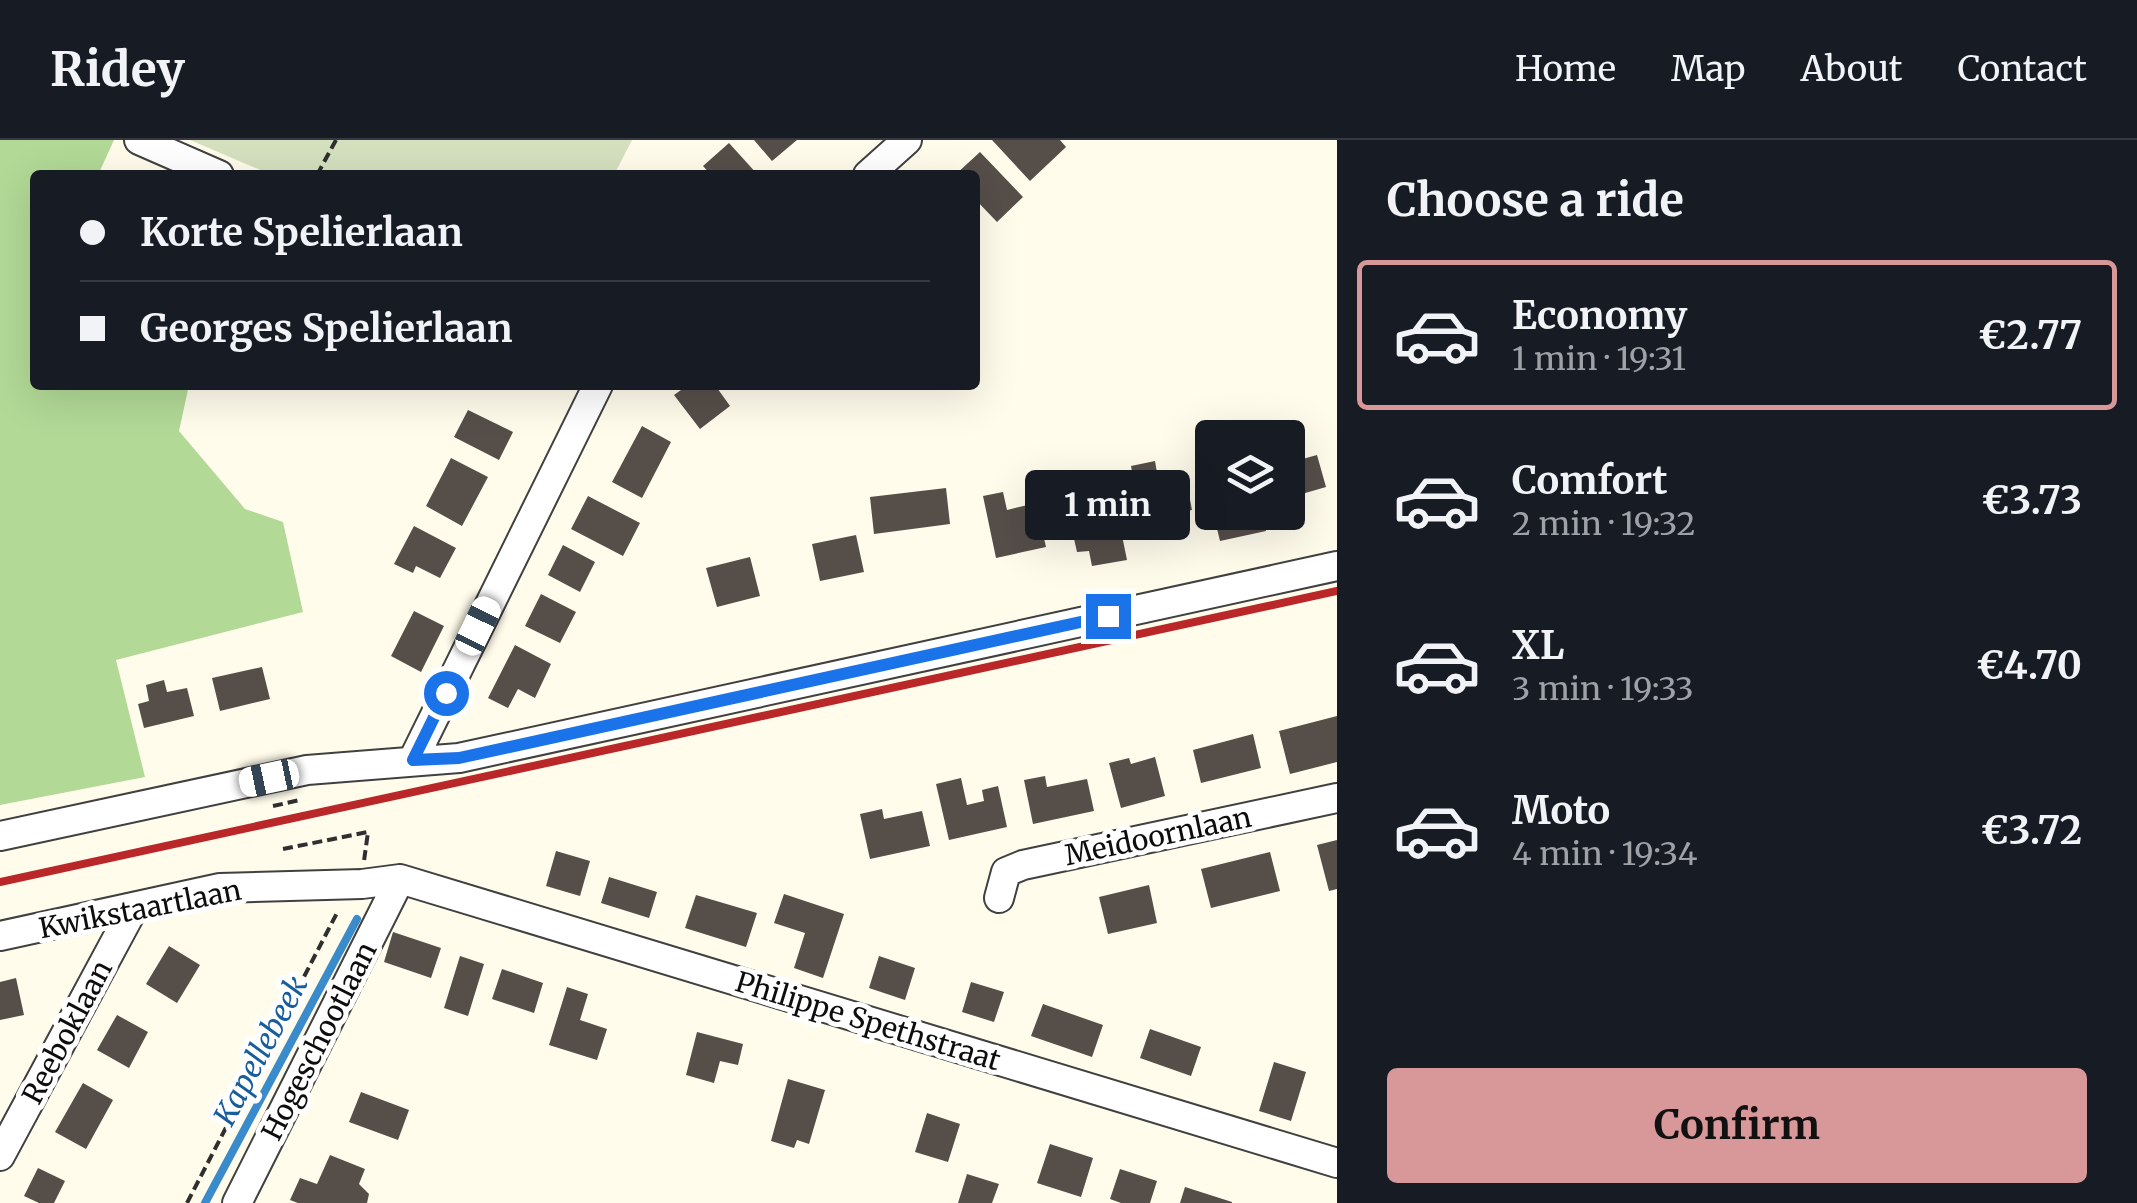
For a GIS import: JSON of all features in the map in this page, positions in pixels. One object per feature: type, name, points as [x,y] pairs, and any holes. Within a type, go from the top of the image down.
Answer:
[{"type":"street","points":[[139,140],[208,170]]},
{"type":"street","points":[[874,170],[907,140]]},
{"type":"street","points":[[413,760],[596,390]]},
{"type":"street","points":[[0,836],[308,770],[459,758],[1337,566]]},
{"type":"street","name":"Meidoornlaan","points":[[1000,898],[1006,872],[1023,865],[1337,798]]},
{"type":"street","name":"Kwikstaartlaan","points":[[0,936],[220,888],[362,884],[400,879]]},
{"type":"street","name":"Philippe Spethstraat","points":[[400,879],[1337,1163]]},
{"type":"street","name":"Hogeschootlaan","points":[[238,1203],[400,879]]},
{"type":"street","name":"Reeboklaan","points":[[0,1156],[134,907]]},
{"type":"path","points":[[320,170],[336,140]]},
{"type":"path","points":[[187,1203],[331,918],[362,884],[368,832],[284,848]]},
{"type":"green space","points":[[0,140],[114,140],[100,170],[30,170],[30,390],[188,390],[179,431],[245,509],[283,522],[303,612],[116,660],[145,777],[0,805]]},
{"type":"green space","points":[[190,140],[632,140],[617,170],[260,170]]},
{"type":"building","points":[[754,140],[797,140],[772,161]]},
{"type":"building","points":[[992,140],[1060,140],[1066,147],[1030,181]]},
{"type":"building","points":[[729,143],[753,170],[707,170],[703,166]]},
{"type":"building","points":[[980,152],[1023,197],[997,222],[980,204],[980,170],[960,170]]},
{"type":"building","points":[[681,390],[719,390],[730,406],[700,429],[674,395]]},
{"type":"building","points":[[468,410],[513,432],[499,460],[454,437]]},
{"type":"building","points":[[642,426],[671,442],[642,498],[612,482]]},
{"type":"building","points":[[1317,455],[1326,487],[1305,493],[1305,458]]},
{"type":"building","points":[[451,458],[488,477],[462,526],[426,506]]},
{"type":"building","points":[[1155,461],[1160,490],[1187,484],[1192,510],[1141,520],[1131,466]]},
{"type":"building","points":[[946,488],[950,524],[874,534],[870,497]]},
{"type":"building","points":[[1003,492],[1007,510],[1036,503],[1046,547],[996,558],[983,496]]},
{"type":"building","points":[[588,496],[640,523],[623,556],[571,529]]},
{"type":"building","points":[[1119,521],[1127,560],[1092,566],[1089,551],[1077,552],[1072,530]]},
{"type":"building","points":[[414,526],[456,548],[440,578],[416,566],[413,573],[394,564]]},
{"type":"building","points":[[1217,530],[1266,530],[1266,531],[1220,541]]},
{"type":"building","points":[[856,535],[864,572],[820,581],[812,544]]},
{"type":"building","points":[[563,545],[595,562],[580,592],[548,575]]},
{"type":"building","points":[[750,557],[760,596],[717,607],[706,568]]},
{"type":"building","points":[[541,594],[576,612],[560,643],[525,626]]},
{"type":"building","points":[[414,611],[444,626],[421,672],[391,656]]},
{"type":"building","points":[[515,645],[551,664],[535,698],[518,689],[508,708],[488,698]]},
{"type":"building","points":[[262,667],[270,699],[220,711],[212,678]]},
{"type":"building","points":[[164,680],[167,692],[187,688],[194,716],[144,728],[138,704],[149,701],[146,685]]},
{"type":"building","points":[[1337,716],[1337,762],[1290,774],[1279,731]]},
{"type":"building","points":[[1253,734],[1261,768],[1201,783],[1193,750]]},
{"type":"building","points":[[1155,757],[1165,796],[1121,808],[1109,763],[1129,758],[1131,764]]},
{"type":"building","points":[[1045,776],[1047,787],[1087,779],[1094,811],[1033,824],[1024,780]]},
{"type":"building","points":[[961,778],[967,805],[984,801],[982,790],[998,786],[1007,827],[949,840],[936,784]]},
{"type":"building","points":[[882,809],[884,819],[922,811],[930,846],[870,859],[860,814]]},
{"type":"building","points":[[1337,840],[1337,889],[1329,891],[1317,845]]},
{"type":"building","points":[[556,851],[590,861],[580,896],[546,886]]},
{"type":"building","points":[[1270,852],[1280,891],[1211,908],[1201,869]]},
{"type":"building","points":[[609,877],[657,892],[649,918],[601,903]]},
{"type":"building","points":[[1149,885],[1157,923],[1108,934],[1099,897]]},
{"type":"building","points":[[784,894],[844,914],[823,978],[794,968],[805,933],[774,923]]},
{"type":"building","points":[[696,895],[757,913],[746,947],[685,928]]},
{"type":"building","points":[[393,932],[441,948],[431,978],[384,962]]},
{"type":"building","points":[[169,946],[200,965],[177,1003],[146,984]]},
{"type":"building","points":[[460,956],[484,964],[468,1016],[444,1008]]},
{"type":"building","points":[[879,956],[915,968],[905,1000],[869,988]]},
{"type":"building","points":[[502,969],[543,983],[534,1013],[492,999]]},
{"type":"building","points":[[16,978],[24,1015],[0,1020],[0,982]]},
{"type":"building","points":[[971,982],[1004,992],[994,1022],[962,1012]]},
{"type":"building","points":[[567,987],[588,994],[580,1020],[607,1029],[597,1060],[549,1045]]},
{"type":"building","points":[[1043,1004],[1103,1025],[1092,1057],[1031,1036]]},
{"type":"building","points":[[117,1015],[148,1032],[129,1068],[97,1050]]},
{"type":"building","points":[[1150,1029],[1201,1047],[1191,1076],[1140,1058]]},
{"type":"building","points":[[697,1032],[743,1044],[738,1065],[720,1061],[714,1083],[686,1075]]},
{"type":"building","points":[[1274,1062],[1306,1072],[1291,1121],[1259,1111]]},
{"type":"building","points":[[788,1079],[825,1090],[809,1144],[797,1140],[794,1148],[771,1141]]},
{"type":"building","points":[[83,1083],[113,1100],[86,1149],[55,1132]]},
{"type":"building","points":[[361,1092],[409,1110],[398,1140],[349,1122]]},
{"type":"building","points":[[927,1113],[960,1124],[948,1162],[915,1152]]},
{"type":"building","points":[[1050,1144],[1093,1158],[1081,1197],[1037,1183]]},
{"type":"building","points":[[330,1155],[365,1169],[359,1184],[369,1194],[367,1203],[290,1200],[300,1178],[317,1184]]},
{"type":"building","points":[[38,1168],[65,1181],[54,1203],[39,1203],[24,1196]]},
{"type":"building","points":[[1120,1169],[1157,1181],[1150,1203],[1110,1199]]},
{"type":"building","points":[[967,1174],[999,1184],[992,1203],[958,1203]]},
{"type":"building","points":[[1185,1187],[1232,1202],[1232,1203],[1180,1203]]},
{"type":"waterway","name":"Kapellebeek","points":[[205,1203],[357,919]]},
{"type":"railway","points":[[0,882],[1337,591]]},
{"type":"route","points":[[446,693],[413,760],[459,758],[1108,616]]}]
